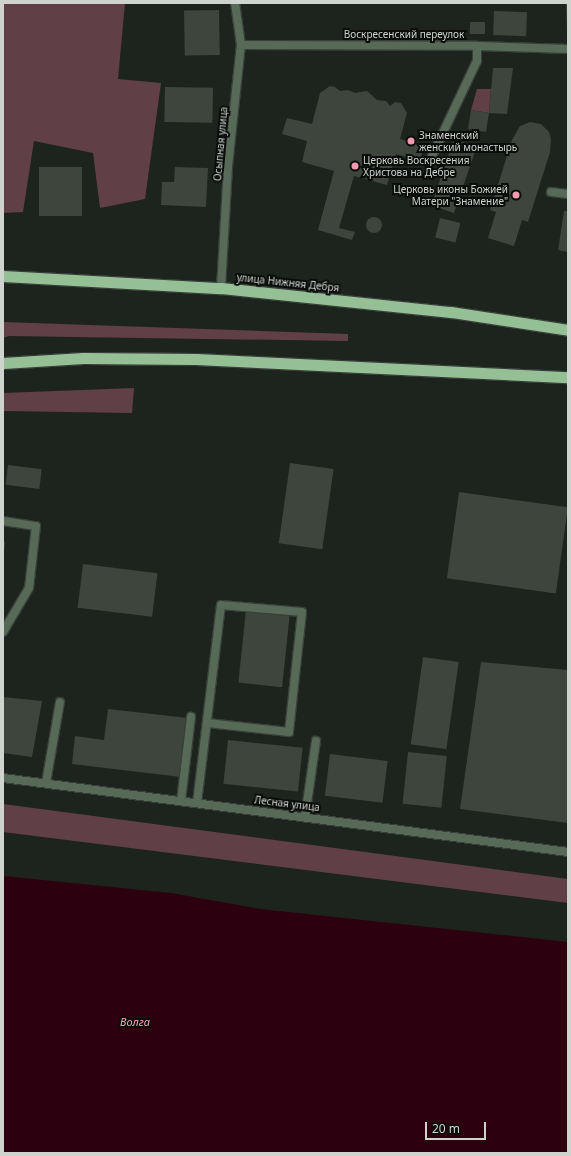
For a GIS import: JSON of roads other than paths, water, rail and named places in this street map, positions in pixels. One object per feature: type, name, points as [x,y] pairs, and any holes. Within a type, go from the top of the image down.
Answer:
[{"type":"highway","name":"улица Нижняя Дебря","points":[[3,276],[221,288],[451,312],[568,330]]},
{"type":"highway","points":[[3,363],[83,358],[196,359],[568,378]]},
{"type":"street","name":"Осыпная улица","points":[[221,288],[228,166],[241,45],[235,3]]},
{"type":"street","name":"Воскресенский переулок","points":[[241,45],[477,46],[568,49]]},
{"type":"street","points":[[432,156],[477,61],[477,46]]},
{"type":"street","points":[[551,192],[568,194]]},
{"type":"street","points":[[3,521],[36,526],[29,588],[3,632]]},
{"type":"street","points":[[197,803],[221,605],[302,612],[289,732],[207,723]]},
{"type":"street","points":[[46,783],[60,702]]},
{"type":"street","points":[[182,801],[191,717]]},
{"type":"street","points":[[305,817],[316,741]]},
{"type":"street","name":"Лесная улица","points":[[3,778],[568,852]]},
{"type":"water","name":"Волга","points":[[3,876],[171,893],[260,909],[568,942],[568,1153],[3,1153]]},
{"type":"place","name":"Знаменский женский монастырь","points":[[411,141]]},
{"type":"place","name":"Церковь Воскресения Христова на Дебре","points":[[355,166]]},
{"type":"place","name":"Церковь иконы Божией Матери \"Знамение\"","points":[[516,195]]}]
